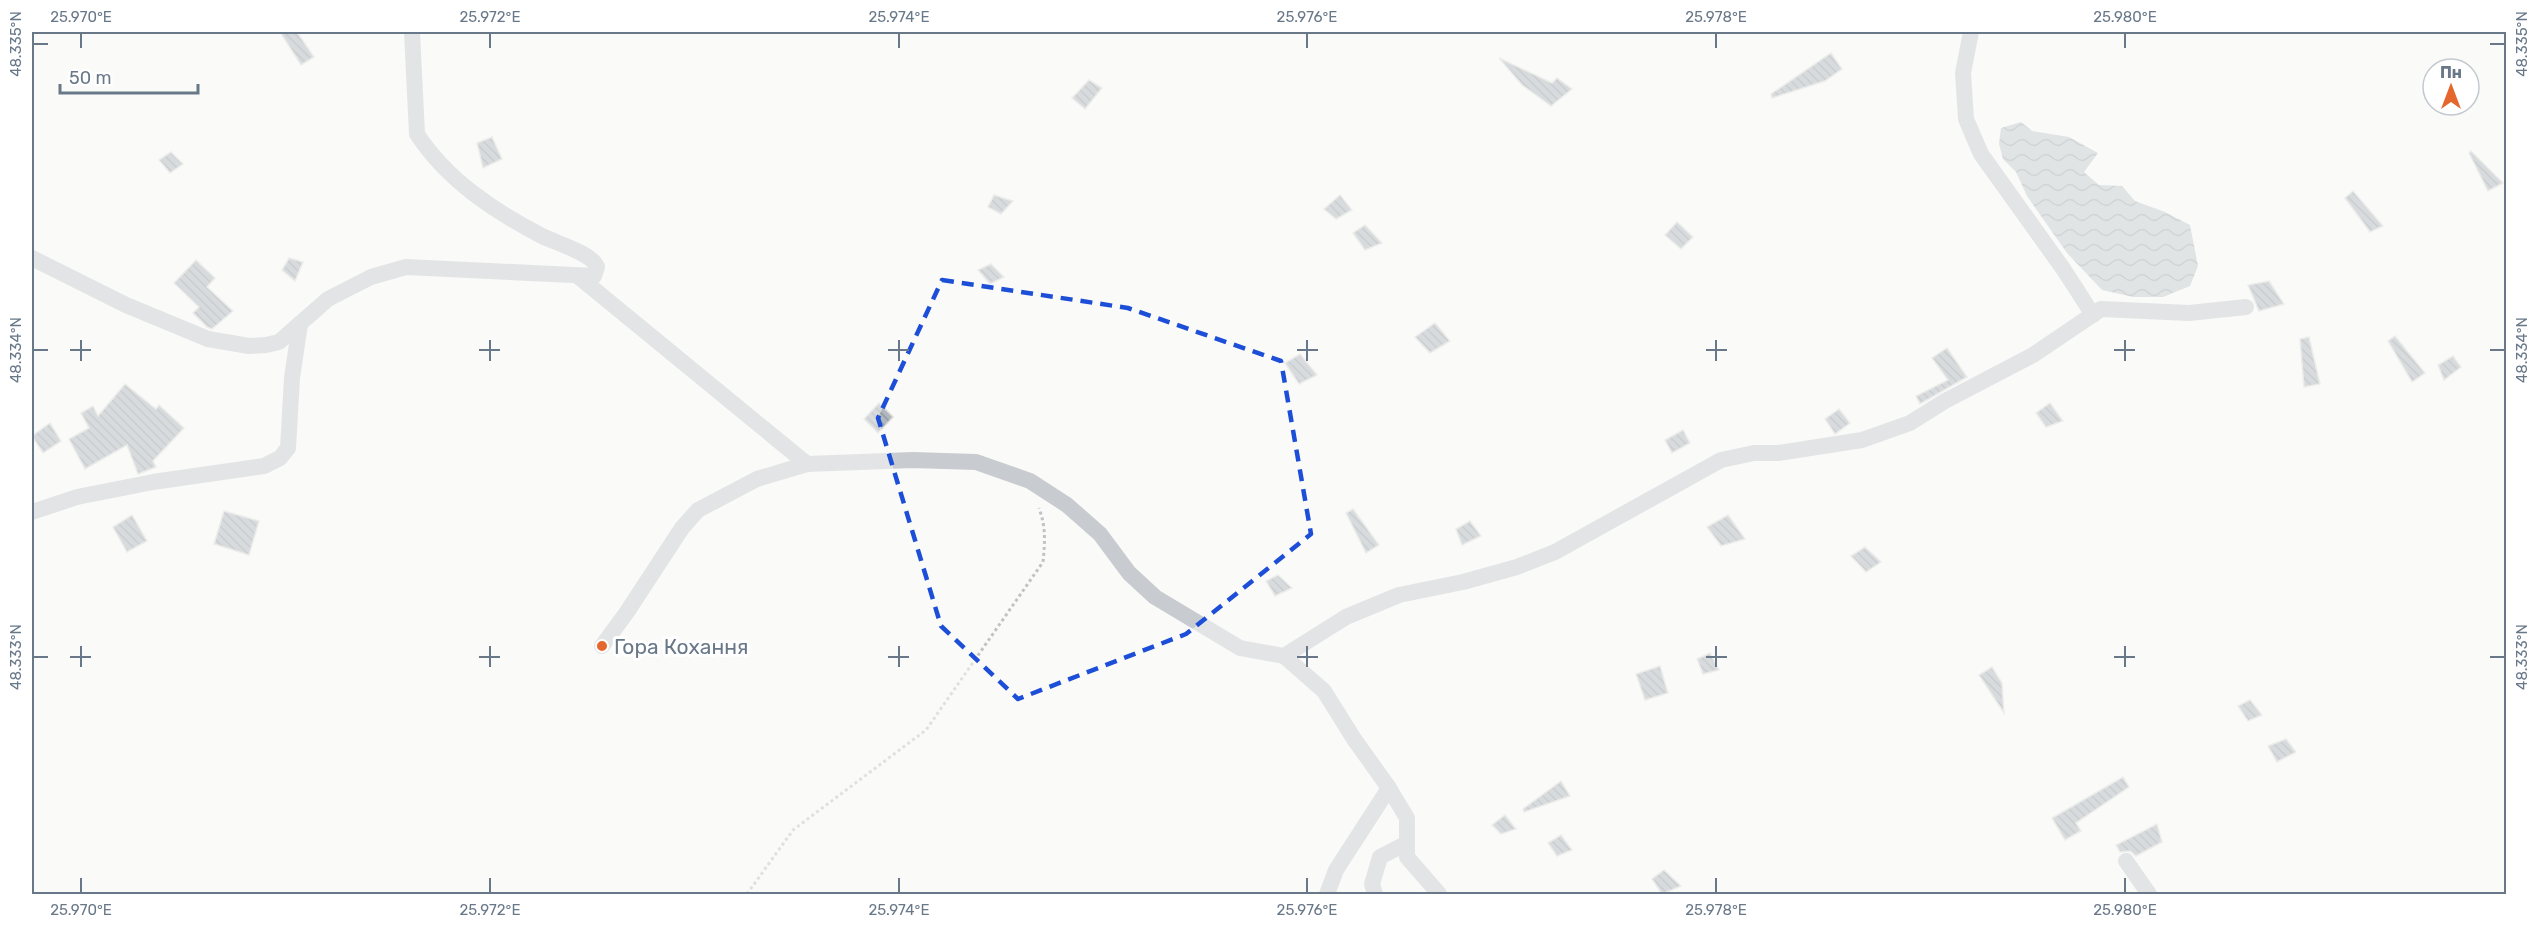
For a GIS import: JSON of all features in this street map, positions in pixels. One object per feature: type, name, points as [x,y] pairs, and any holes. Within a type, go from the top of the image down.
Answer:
[{"type":"street","points":[[32,258],[126,305],[208,339],[234,345],[266,345],[279,342],[328,299],[371,277],[406,267],[594,276],[597,267],[590,257],[524,227],[482,200],[450,175],[425,146],[417,134],[412,32]]},
{"type":"street","points":[[1971,32],[1963,73],[1965,119],[1981,154],[2064,270],[2093,315]]},
{"type":"street","points":[[584,277],[807,464]]},
{"type":"street","points":[[1284,656],[1346,617],[1399,595],[1463,582],[1518,567],[1555,552],[1721,460],[1754,453],[1779,453],[1862,440],[1910,423],[1945,401],[2033,355],[2101,309],[2188,313],[2246,307]]},
{"type":"street","points":[[32,512],[77,497],[153,482],[264,466],[280,458],[288,448],[292,378],[300,324]]},
{"type":"street","points":[[602,646],[682,528],[698,510],[757,479],[807,464],[913,460],[976,462],[1024,480],[1067,505],[1100,534],[1129,573],[1155,597],[1240,648],[1284,656],[1323,691],[1407,818],[1407,857],[1439,894]]},
{"type":"street","points":[[1327,894],[1336,870],[1389,788]]},
{"type":"street","points":[[1375,894],[1372,884],[1380,857],[1407,843]]},
{"type":"street","points":[[2126,861],[2149,894]]},
{"type":"path","points":[[747,894],[793,830],[926,730],[1043,562],[1044,522],[1036,500],[1024,480]]},
{"type":"highlighted area","points":[[942,280],[1128,308],[1281,361],[1311,534],[1186,634],[1018,699],[941,626],[878,418]]},
{"type":"water","points":[[2021,122],[2032,131],[2069,137],[2098,153],[2084,172],[2099,185],[2122,186],[2135,201],[2165,212],[2190,225],[2198,266],[2190,286],[2163,297],[2133,297],[2102,290],[2067,253],[2027,196],[2016,172],[2003,159],[1999,144],[2001,128]]},
{"type":"building","points":[[280,32],[297,32],[314,57],[301,65]]},
{"type":"building","points":[[1831,53],[1842,69],[1825,81],[1772,98],[1771,94]]},
{"type":"building","points":[[1499,58],[1552,83],[1557,78],[1572,89],[1551,106],[1522,85]]},
{"type":"building","points":[[1089,80],[1102,88],[1085,109],[1072,98]]},
{"type":"building","points":[[492,137],[502,159],[483,168],[477,143]]},
{"type":"building","points":[[2471,151],[2503,183],[2488,191],[2469,153]]},
{"type":"building","points":[[171,152],[183,164],[170,173],[159,160]]},
{"type":"building","points":[[2353,191],[2383,226],[2370,232],[2345,198]]},
{"type":"building","points":[[994,195],[1013,201],[1001,214],[988,207]]},
{"type":"building","points":[[1340,195],[1352,210],[1336,219],[1324,209]]},
{"type":"building","points":[[1677,222],[1693,237],[1681,249],[1665,235]]},
{"type":"building","points":[[1365,225],[1382,243],[1365,250],[1353,233]]},
{"type":"building","points":[[289,258],[303,262],[295,281],[282,270]]},
{"type":"building","points":[[196,260],[215,278],[207,287],[233,311],[212,329],[193,313],[199,307],[174,283]]},
{"type":"building","points":[[991,264],[1004,277],[990,284],[978,270]]},
{"type":"building","points":[[2269,281],[2284,304],[2259,311],[2248,285]]},
{"type":"building","points":[[1435,323],[1450,341],[1430,353],[1415,337]]},
{"type":"building","points":[[2395,336],[2425,373],[2412,382],[2388,341]]},
{"type":"building","points":[[2309,337],[2320,384],[2304,387],[2300,339]]},
{"type":"building","points":[[1947,348],[1967,377],[1920,404],[1916,396],[1948,380],[1932,358]]},
{"type":"building","points":[[1300,354],[1317,375],[1299,384],[1285,363]]},
{"type":"building","points":[[2453,356],[2461,367],[2444,380],[2438,365]]},
{"type":"building","points":[[125,384],[156,409],[159,405],[184,428],[153,461],[156,467],[138,474],[127,445],[85,469],[69,439],[89,428],[81,413],[93,406],[98,416]]},
{"type":"building","points":[[879,403],[893,417],[878,433],[864,419]]},
{"type":"building","points":[[2050,403],[2063,421],[2046,427],[2036,413]]},
{"type":"building","points":[[1839,409],[1850,423],[1835,434],[1825,419]]},
{"type":"building","points":[[50,423],[61,441],[43,453],[32,436]]},
{"type":"building","points":[[1683,430],[1690,443],[1672,453],[1665,440]]},
{"type":"building","points":[[1353,509],[1379,545],[1366,553],[1346,513]]},
{"type":"building","points":[[224,511],[259,521],[249,555],[214,544]]},
{"type":"building","points":[[132,515],[147,541],[127,552],[113,527]]},
{"type":"building","points":[[1728,515],[1745,539],[1721,546],[1707,527]]},
{"type":"building","points":[[1470,521],[1481,536],[1462,545],[1456,529]]},
{"type":"building","points":[[1865,547],[1881,562],[1866,572],[1851,556]]},
{"type":"building","points":[[1278,575],[1292,588],[1275,596],[1266,581]]},
{"type":"building","points":[[1710,653],[1719,670],[1703,674],[1697,659]]},
{"type":"building","points":[[1660,666],[1668,693],[1645,700],[1636,674]]},
{"type":"building","points":[[1992,667],[2002,683],[2004,713],[1979,675]]},
{"type":"building","points":[[2250,700],[2262,715],[2248,721],[2238,706]]},
{"type":"building","points":[[2286,739],[2296,752],[2277,762],[2268,746]]},
{"type":"building","points":[[2123,777],[2129,787],[2076,823],[2081,831],[2065,840],[2052,818]]},
{"type":"building","points":[[1561,781],[1570,796],[1524,812],[1523,809]]},
{"type":"building","points":[[1505,815],[1516,829],[1501,834],[1492,825]]},
{"type":"building","points":[[2157,824],[2162,842],[2136,856],[2130,851],[2120,852],[2116,845]]},
{"type":"building","points":[[1561,835],[1572,850],[1557,856],[1548,843]]},
{"type":"building","points":[[1664,870],[1681,886],[1662,894],[1652,879]]},
{"type":"place","name":"Гора Кохання","points":[[602,646]]}]
